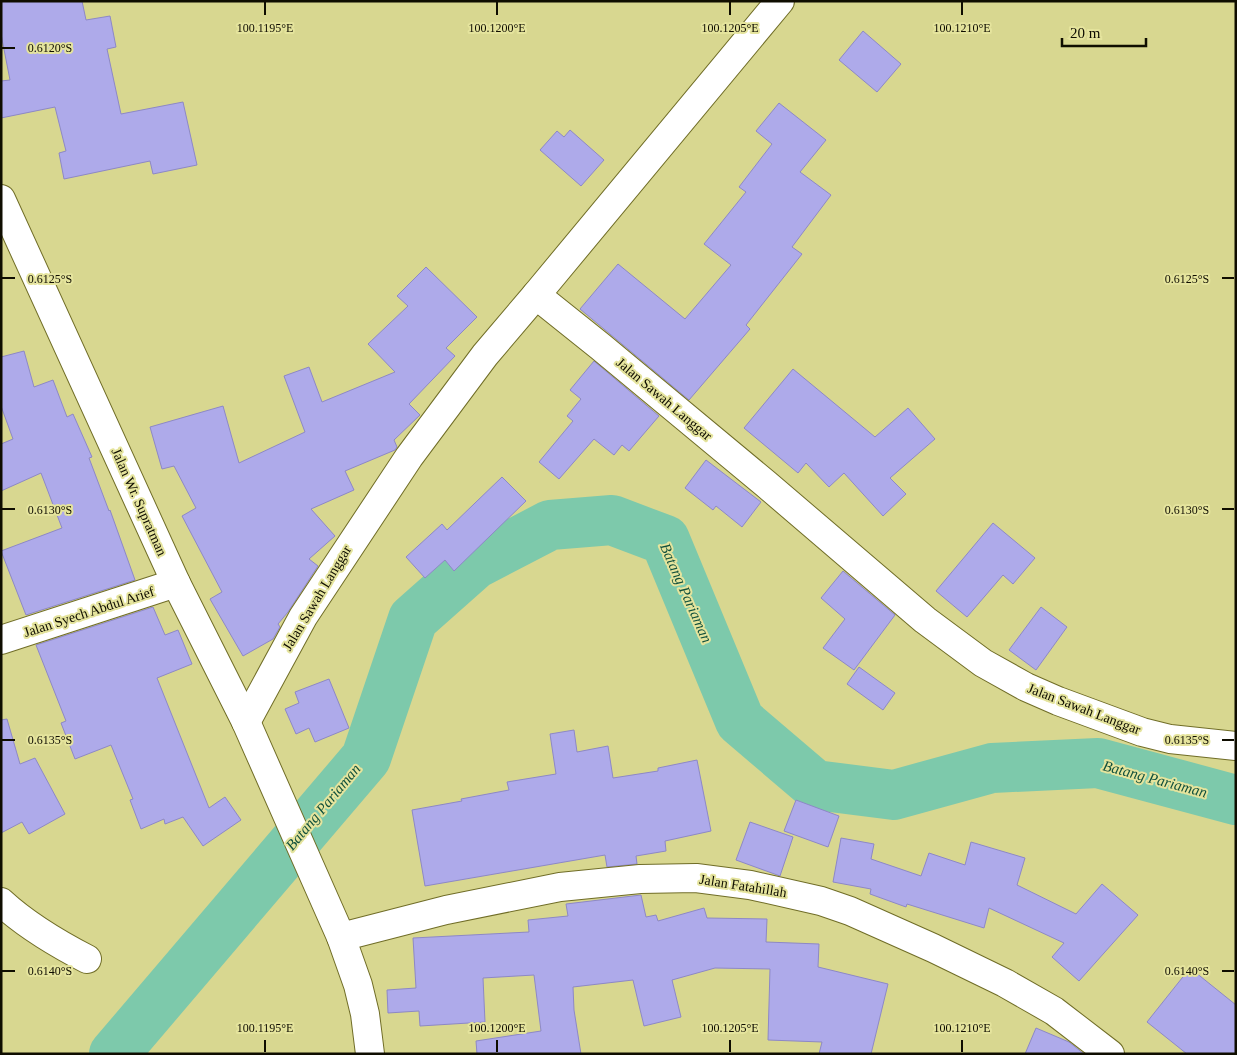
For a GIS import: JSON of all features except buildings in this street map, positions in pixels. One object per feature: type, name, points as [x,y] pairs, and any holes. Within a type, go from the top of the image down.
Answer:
[{"type":"street","points":[[536,295],[780,1]]},
{"type":"street","name":"Jalan Wr. Supratman","points":[[2,202],[176,583],[246,722],[341,937],[358,985],[365,1014],[370,1054]]},
{"type":"street","name":"Jalan Sawah Langgar","points":[[246,722],[303,617],[375,507],[450,400],[485,354],[536,295],[766,484],[925,620],[983,663],[1026,687],[1058,701],[1142,732],[1170,739],[1236,746]]},
{"type":"street","name":"Jalan Syech Abdul Arief","points":[[1,640],[176,583]]},
{"type":"street","name":"Jalan Fatahillah","points":[[341,937],[455,908],[560,887],[640,879],[687,878],[750,885],[821,901],[850,911],[933,948],[1005,983],[1054,1011],[1110,1054]]},
{"type":"street","points":[[1,902],[27,925],[87,959]]},
{"type":"waterway","name":"Batang Pariaman","points":[[114,1054],[366,758],[413,619],[475,564],[550,525],[612,520],[665,540],[740,721],[815,785],[894,795],[992,768],[1098,763],[1236,800]]}]
